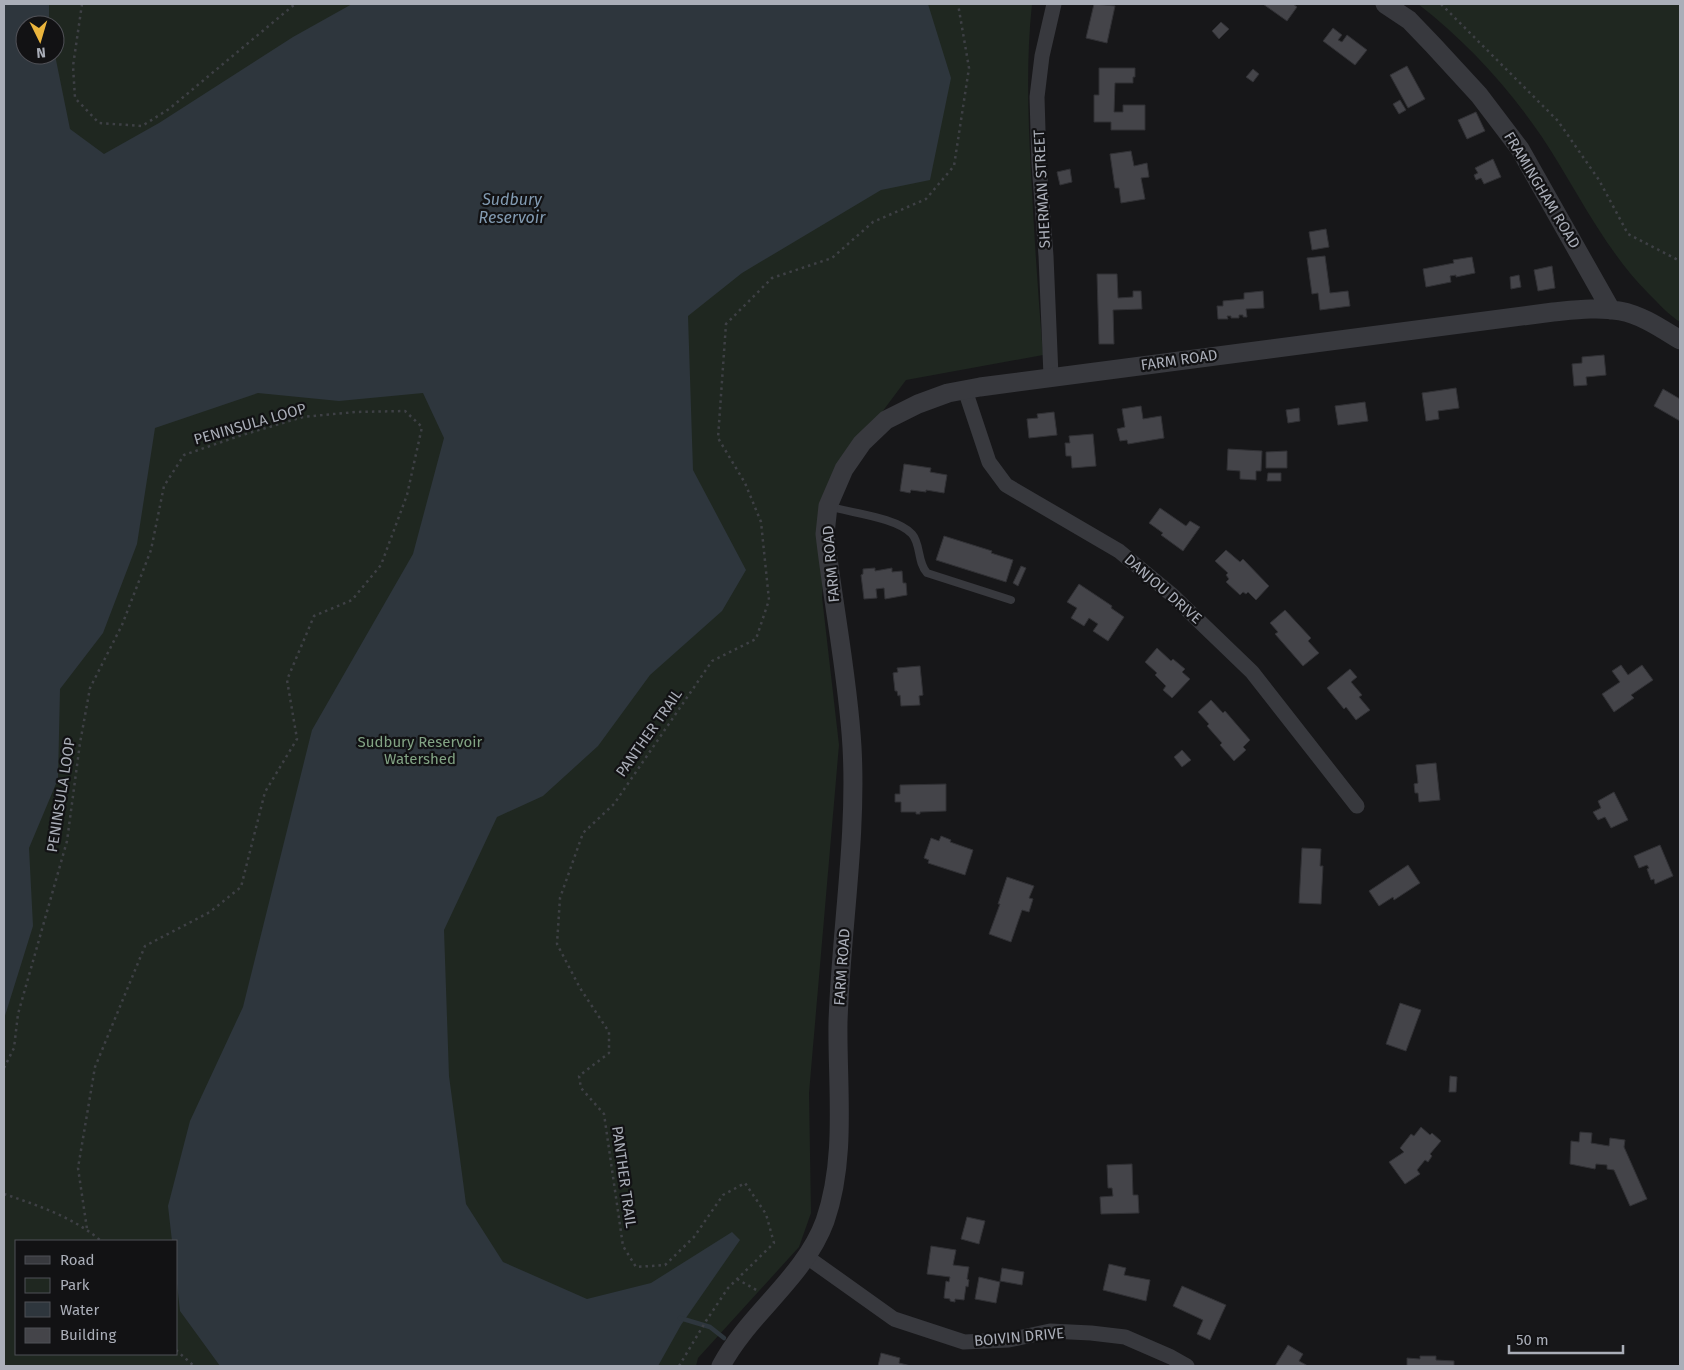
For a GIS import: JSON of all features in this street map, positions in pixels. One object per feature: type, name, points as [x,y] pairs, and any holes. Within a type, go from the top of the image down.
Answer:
[{"type":"street","name":"SHERMAN STREET","points":[[1052,376],[1039,164],[1037,97],[1042,56],[1054,4]]},
{"type":"street","name":"FRAMINGHAM ROAD","points":[[1386,4],[1409,20],[1433,45],[1479,95],[1515,142],[1611,310]]},
{"type":"street","name":"FARM ROAD","points":[[721,1366],[745,1330],[807,1258],[824,1222],[833,1189],[838,1155],[838,1019],[852,815],[851,739],[825,534],[828,506],[844,469],[862,443],[886,420],[918,404],[948,393],[997,384],[1553,312],[1587,309],[1611,310]]},
{"type":"street","points":[[1611,310],[1621,311],[1653,323],[1680,340]]},
{"type":"street","name":"DANJOU DRIVE","points":[[965,390],[989,462],[1006,485],[1119,551],[1172,594],[1252,672],[1357,806]]},
{"type":"street","name":"BOIVIN DRIVE","points":[[807,1258],[894,1319],[964,1342],[1009,1340],[1050,1331],[1090,1332],[1125,1337],[1187,1366]]},
{"type":"lane","points":[[828,506],[892,522],[911,533],[915,540],[921,566],[927,573],[1011,600]]},
{"type":"path","points":[[82,4],[74,66],[75,98],[100,123],[142,126],[169,109],[295,4]]},
{"type":"path","name":"PANTHER TRAIL","points":[[679,1366],[728,1288],[774,1243],[766,1214],[745,1184],[723,1195],[694,1237],[665,1265],[636,1267],[623,1246],[604,1114],[581,1088],[579,1076],[609,1053],[609,1032],[580,988],[556,944],[560,898],[583,833],[614,804],[712,661],[756,639],[769,600],[761,522],[746,483],[718,438],[726,324],[772,278],[832,258],[872,222],[926,199],[954,166],[969,68],[958,4]]},
{"type":"path","points":[[1441,4],[1558,121],[1599,180],[1628,234],[1680,261]]},
{"type":"path","name":"PENINSULA LOOP","points":[[4,1068],[14,1048],[18,1014],[67,841],[80,743],[90,688],[122,625],[151,550],[164,486],[184,455],[239,436],[303,418],[355,412],[404,411],[422,427],[407,495],[380,565],[352,600],[314,616],[306,634],[287,680],[297,739],[265,792],[241,887],[210,912],[145,946],[95,1067],[78,1168],[87,1229]]},
{"type":"path","points":[[4,1194],[30,1203],[87,1229],[100,1240]]},
{"type":"path","points":[[737,1279],[772,1298]]},
{"type":"path","points":[[178,1352],[194,1366]]},
{"type":"green space","name":"Sudbury Reservoir Watershed","points":[[4,4],[1032,4],[1028,67],[1029,130],[1043,355],[906,380],[829,483],[822,597],[839,745],[809,1093],[811,1213],[799,1247],[698,1358],[696,1366],[4,1366]]},
{"type":"green space","points":[[1418,4],[1680,4],[1680,322],[1649,294],[1618,258],[1542,137],[1515,100],[1453,33]]},
{"type":"water","name":"Sudbury Reservoir","points":[[4,4],[49,4],[49,15],[15,15],[15,65],[57,65],[70,129],[104,154],[159,123],[293,37],[352,4],[928,4],[951,78],[930,180],[881,190],[742,273],[688,316],[693,470],[746,570],[722,611],[650,675],[598,746],[543,796],[497,817],[444,930],[449,1076],[466,1204],[503,1262],[587,1299],[651,1283],[732,1232],[740,1240],[681,1325],[658,1366],[220,1366],[180,1311],[178,1240],[172,1240],[168,1206],[190,1121],[243,1007],[312,730],[413,554],[444,438],[423,393],[339,401],[258,393],[155,428],[137,544],[103,633],[60,689],[58,779],[29,848],[33,926],[4,1019]]},
{"type":"building","points":[[1094,4],[1115,6],[1107,43],[1086,38]]},
{"type":"building","points":[[1263,4],[1293,4],[1297,7],[1287,21]]},
{"type":"building","points":[[1221,22],[1229,29],[1219,39],[1212,31]]},
{"type":"building","points":[[1333,28],[1342,35],[1338,40],[1342,42],[1347,35],[1367,50],[1355,65],[1323,41]]},
{"type":"building","points":[[1407,66],[1425,99],[1408,108],[1390,75]]},
{"type":"building","points":[[1099,68],[1135,68],[1133,83],[1115,83],[1114,112],[1123,112],[1123,105],[1145,105],[1145,130],[1111,130],[1111,122],[1094,122],[1094,95],[1099,95]]},
{"type":"building","points":[[1253,69],[1259,74],[1253,82],[1246,77]]},
{"type":"building","points":[[1400,100],[1406,110],[1399,114],[1393,104]]},
{"type":"building","points":[[1476,112],[1485,131],[1467,139],[1458,120]]},
{"type":"building","points":[[1131,151],[1134,166],[1147,163],[1149,177],[1141,178],[1145,199],[1121,203],[1119,188],[1115,188],[1110,154]]},
{"type":"building","points":[[1493,159],[1501,177],[1484,184],[1481,178],[1476,180],[1474,175],[1478,173],[1475,168]]},
{"type":"building","points":[[1070,169],[1072,182],[1060,185],[1057,172]]},
{"type":"building","points":[[1326,229],[1329,247],[1312,250],[1309,232]]},
{"type":"building","points":[[1325,256],[1330,293],[1348,291],[1350,306],[1320,310],[1318,293],[1312,294],[1307,258]]},
{"type":"building","points":[[1472,257],[1475,273],[1456,277],[1456,275],[1450,276],[1451,282],[1426,287],[1423,269],[1454,263],[1453,260]]},
{"type":"building","points":[[1552,266],[1555,288],[1538,291],[1534,270]]},
{"type":"building","points":[[1097,274],[1117,274],[1118,298],[1133,297],[1133,291],[1141,291],[1142,309],[1113,310],[1114,344],[1099,344]]},
{"type":"building","points":[[1519,275],[1521,287],[1511,289],[1510,277]]},
{"type":"building","points":[[1263,291],[1264,308],[1246,309],[1247,317],[1239,315],[1239,318],[1227,316],[1228,319],[1218,319],[1217,306],[1223,306],[1223,301],[1244,299],[1244,293]]},
{"type":"building","points":[[1604,355],[1606,375],[1586,377],[1587,385],[1574,386],[1572,364],[1582,363],[1582,357]]},
{"type":"building","points":[[1456,388],[1459,408],[1438,411],[1439,419],[1426,421],[1422,393]]},
{"type":"building","points":[[1663,389],[1680,399],[1680,421],[1654,406]]},
{"type":"building","points":[[1365,402],[1368,421],[1338,425],[1335,406]]},
{"type":"building","points":[[1141,406],[1143,419],[1161,416],[1164,438],[1128,444],[1127,440],[1120,441],[1117,429],[1125,427],[1122,409]]},
{"type":"building","points":[[1299,408],[1300,421],[1288,423],[1286,410]]},
{"type":"building","points":[[1054,412],[1057,435],[1029,438],[1027,419],[1038,418],[1037,414]]},
{"type":"building","points":[[1093,434],[1096,466],[1072,468],[1071,456],[1066,456],[1065,443],[1070,443],[1069,436]]},
{"type":"building","points":[[1228,449],[1262,451],[1261,471],[1256,471],[1256,480],[1240,479],[1240,471],[1227,470]]},
{"type":"building","points":[[1287,451],[1287,468],[1266,468],[1266,452]]},
{"type":"building","points":[[904,464],[931,468],[930,472],[947,475],[944,493],[926,490],[926,492],[911,490],[910,493],[900,491]]},
{"type":"building","points":[[1268,473],[1281,473],[1281,481],[1267,481]]},
{"type":"building","points":[[1160,508],[1186,526],[1190,521],[1200,527],[1183,551],[1161,535],[1163,533],[1149,523]]},
{"type":"building","points":[[944,536],[992,551],[991,553],[1013,560],[1006,582],[936,560]]},
{"type":"building","points":[[1226,550],[1240,562],[1243,559],[1269,586],[1256,600],[1248,592],[1246,594],[1243,592],[1240,595],[1226,582],[1229,579],[1226,575],[1228,573],[1215,561]]},
{"type":"building","points":[[1021,566],[1026,568],[1018,586],[1013,583]]},
{"type":"building","points":[[875,568],[875,571],[892,568],[892,572],[902,571],[907,595],[885,599],[884,588],[876,589],[877,598],[864,599],[861,575],[863,574],[863,569]]},
{"type":"building","points":[[1079,584],[1112,606],[1111,608],[1124,617],[1108,641],[1093,631],[1098,624],[1089,618],[1084,626],[1071,618],[1077,608],[1067,602]]},
{"type":"building","points":[[1285,610],[1311,638],[1308,641],[1319,653],[1303,666],[1275,634],[1278,632],[1270,623]]},
{"type":"building","points":[[1157,648],[1171,661],[1173,659],[1185,669],[1182,672],[1190,679],[1172,698],[1163,690],[1166,686],[1155,675],[1157,673],[1145,662]]},
{"type":"building","points":[[1621,665],[1628,675],[1642,665],[1653,680],[1631,695],[1634,698],[1614,712],[1602,694],[1620,682],[1612,671]]},
{"type":"building","points":[[920,666],[923,695],[919,696],[920,705],[901,706],[900,695],[898,696],[897,691],[895,691],[893,673],[898,672],[897,668]]},
{"type":"building","points":[[1350,669],[1357,677],[1351,682],[1362,695],[1359,697],[1370,710],[1356,720],[1346,707],[1344,709],[1327,688]]},
{"type":"building","points":[[1211,700],[1223,713],[1225,711],[1250,740],[1243,747],[1246,750],[1234,761],[1220,745],[1222,743],[1198,712]]},
{"type":"building","points":[[1182,750],[1191,760],[1182,767],[1174,757]]},
{"type":"building","points":[[1436,763],[1440,800],[1419,802],[1414,784],[1418,783],[1416,765]]},
{"type":"building","points":[[946,784],[946,811],[920,812],[920,814],[916,814],[916,812],[901,812],[901,802],[895,802],[895,794],[900,794],[900,785]]},
{"type":"building","points":[[1614,792],[1628,820],[1611,828],[1605,817],[1598,820],[1593,812],[1601,808],[1598,801]]},
{"type":"building","points":[[941,836],[951,840],[950,842],[973,850],[965,875],[928,863],[929,860],[924,858],[931,838],[939,841]]},
{"type":"building","points":[[1660,845],[1673,876],[1655,884],[1654,879],[1651,880],[1647,865],[1639,868],[1634,856]]},
{"type":"building","points":[[1302,848],[1321,849],[1320,866],[1323,866],[1321,904],[1299,903]]},
{"type":"building","points":[[1408,865],[1420,883],[1394,900],[1393,897],[1379,906],[1369,891]]},
{"type":"building","points":[[1007,877],[1034,886],[1029,898],[1033,899],[1029,912],[1022,910],[1011,942],[989,934]]},
{"type":"building","points":[[1400,1003],[1421,1010],[1406,1051],[1386,1044]]},
{"type":"building","points":[[1450,1076],[1457,1077],[1456,1092],[1449,1092]]},
{"type":"building","points":[[1421,1127],[1441,1141],[1430,1154],[1432,1156],[1428,1162],[1425,1160],[1417,1170],[1420,1174],[1405,1184],[1389,1162],[1404,1152],[1400,1148],[1411,1134],[1414,1136]]},
{"type":"building","points":[[1580,1132],[1592,1133],[1591,1143],[1609,1146],[1610,1138],[1625,1140],[1624,1147],[1647,1199],[1630,1206],[1614,1170],[1607,1169],[1607,1165],[1596,1164],[1595,1169],[1570,1164],[1571,1141],[1579,1142]]},
{"type":"building","points":[[1132,1164],[1133,1195],[1138,1195],[1139,1213],[1101,1214],[1100,1197],[1113,1196],[1112,1188],[1108,1188],[1107,1165]]},
{"type":"building","points":[[967,1217],[985,1221],[979,1244],[961,1239]]},
{"type":"building","points":[[931,1246],[956,1250],[953,1265],[969,1267],[968,1287],[966,1286],[964,1300],[955,1299],[955,1302],[944,1298],[946,1281],[949,1282],[950,1277],[927,1274]]},
{"type":"building","points":[[1109,1264],[1126,1268],[1124,1275],[1150,1280],[1146,1301],[1103,1290]]},
{"type":"building","points":[[1002,1268],[1024,1272],[1022,1285],[1000,1281]]},
{"type":"building","points":[[979,1277],[1000,1282],[996,1303],[975,1299]]},
{"type":"building","points":[[1182,1286],[1226,1305],[1210,1340],[1197,1334],[1203,1320],[1173,1306]]},
{"type":"building","points":[[1288,1345],[1303,1354],[1299,1361],[1308,1366],[1275,1366]]},
{"type":"building","points":[[881,1353],[900,1358],[899,1363],[911,1366],[878,1366]]},
{"type":"building","points":[[1420,1356],[1436,1356],[1436,1360],[1454,1361],[1454,1366],[1407,1366],[1407,1358],[1420,1359]]},
{"type":"waterway","points":[[680,1318],[710,1327],[724,1338]]}]
